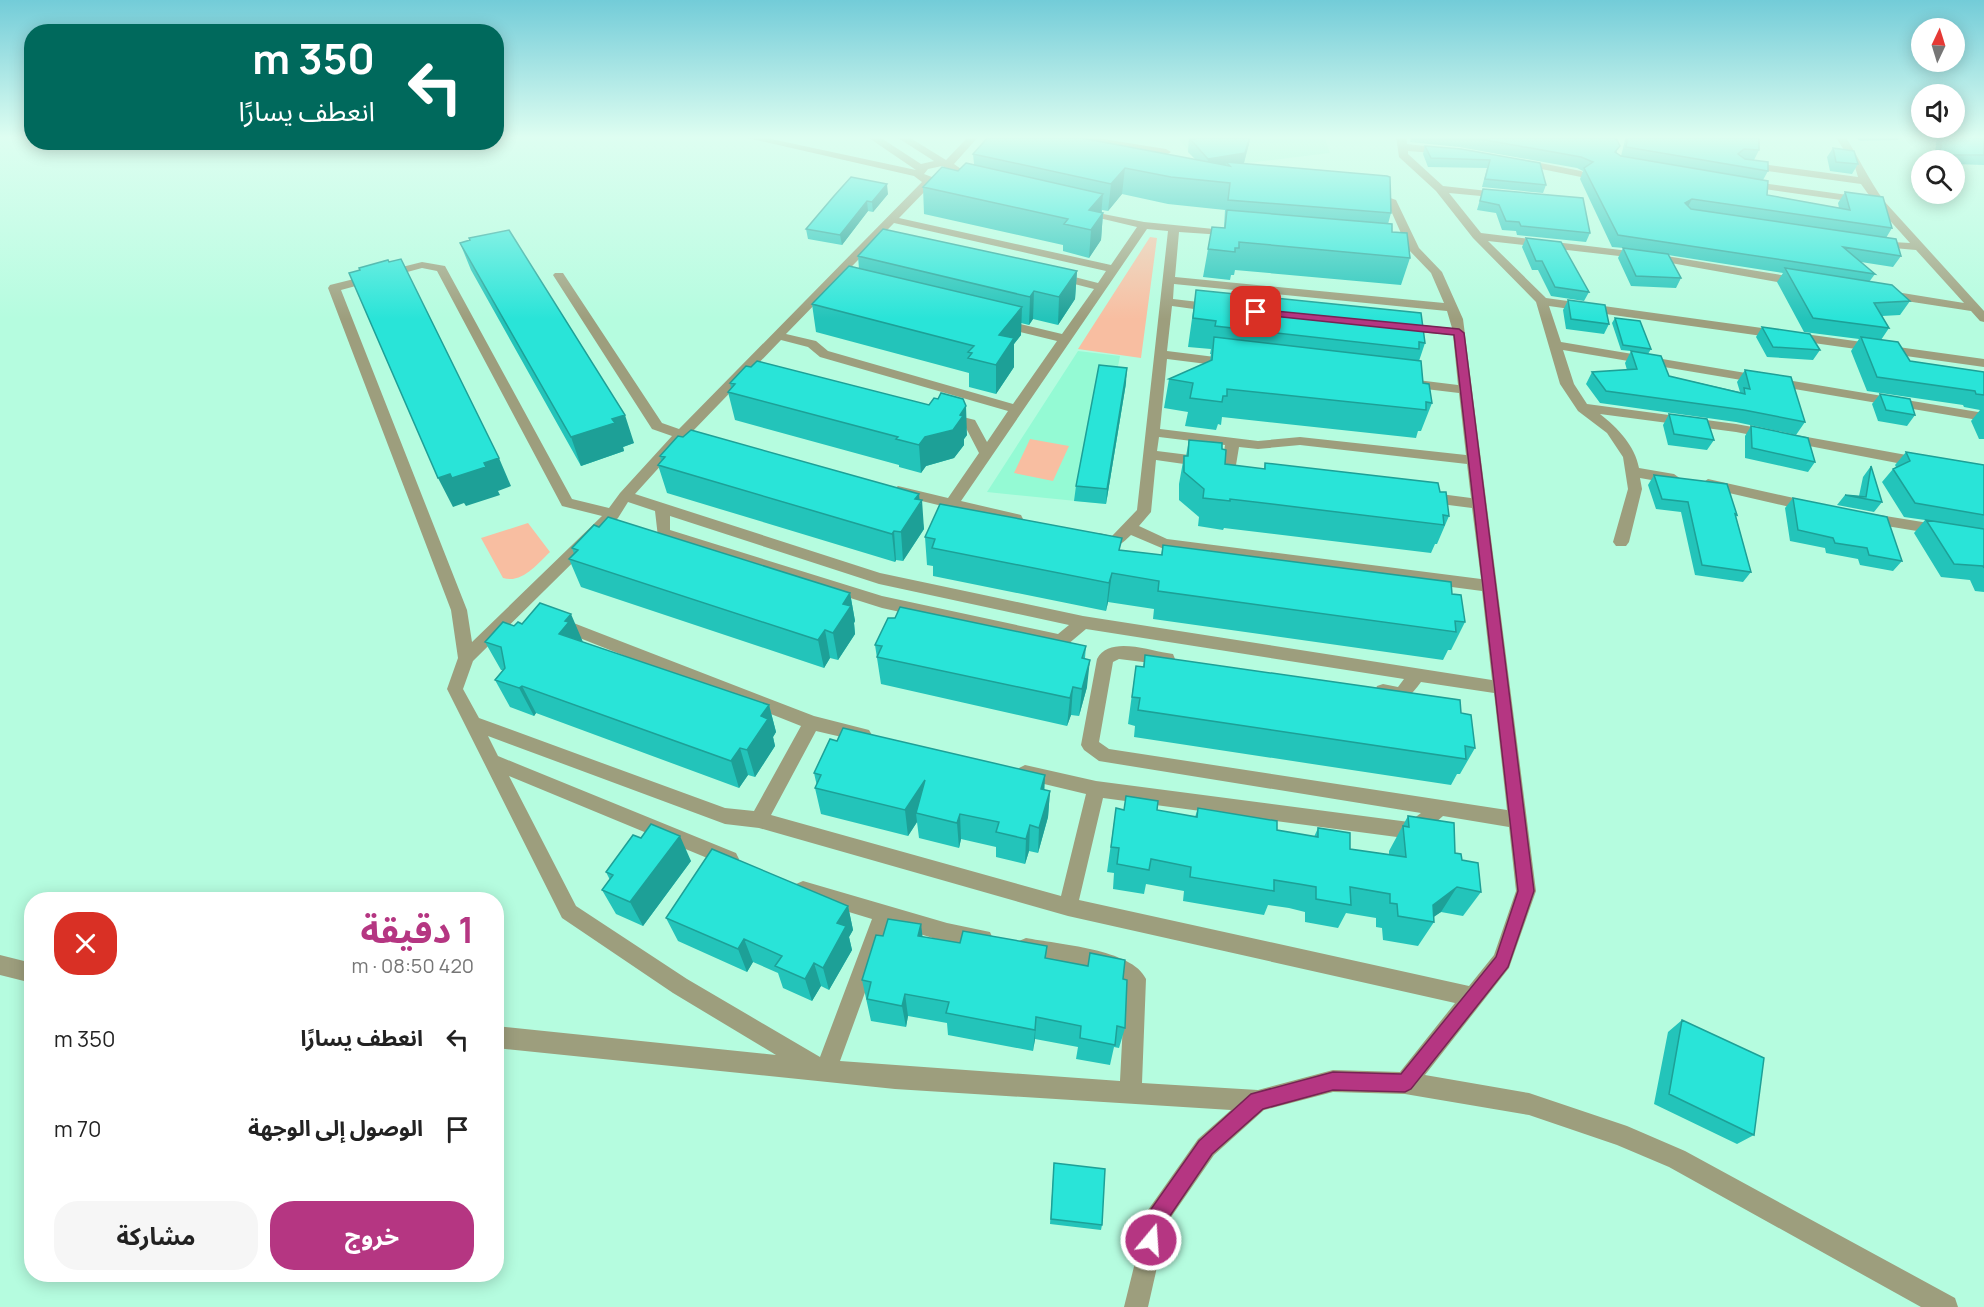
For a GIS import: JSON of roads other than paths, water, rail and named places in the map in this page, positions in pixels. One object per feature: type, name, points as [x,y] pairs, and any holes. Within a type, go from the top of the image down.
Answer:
[{"type":"street","points":[[825,1072],[680,986],[569,912],[455,689],[466,658],[613,514],[625,496],[681,435],[759,363],[778,336],[835,285],[881,236],[907,197]]},
{"type":"street","points":[[1378,197],[1392,202],[1408,248],[1437,272],[1457,319],[1526,891],[1502,961],[1405,1083]]},
{"type":"street","points":[[1446,197],[1477,236],[1542,301],[1566,384],[1583,408],[1612,430],[1630,457],[1635,489],[1621,542]]},
{"type":"street","points":[[1837,197],[1880,203]]},
{"type":"street","points":[[1876,197],[1984,318]]},
{"type":"street","points":[[1075,209],[1144,225],[1242,235]]},
{"type":"street","points":[[891,219],[1113,269]]},
{"type":"street","points":[[951,504],[1144,225]]},
{"type":"street","points":[[1082,534],[1115,542],[1144,512],[1174,229]]},
{"type":"street","points":[[1477,236],[1654,257],[1807,283]]},
{"type":"street","points":[[1868,243],[1922,247]]},
{"type":"street","points":[[466,658],[459,610],[334,288],[422,265],[441,268],[567,503],[613,514]]},
{"type":"street","points":[[1045,274],[1101,287]]},
{"type":"street","points":[[559,275],[657,426],[704,441]]},
{"type":"street","points":[[1168,280],[1453,308]]},
{"type":"street","points":[[1874,293],[1975,308]]},
{"type":"street","points":[[1542,301],[1984,363]]},
{"type":"street","points":[[1166,302],[1225,308]]},
{"type":"street","points":[[987,320],[1065,339]]},
{"type":"street","points":[[1389,325],[1459,333]]},
{"type":"street","points":[[778,336],[812,344],[824,354],[1016,409]]},
{"type":"street","points":[[1554,345],[1984,417]]},
{"type":"street","points":[[1161,354],[1243,364]]},
{"type":"street","points":[[1395,381],[1466,390]]},
{"type":"street","points":[[1583,408],[1736,428],[1816,445],[1939,465]]},
{"type":"street","points":[[936,414],[970,423],[986,454]]},
{"type":"street","points":[[1152,432],[1258,445],[1300,441],[1474,460]]},
{"type":"street","points":[[1150,454],[1234,467],[1233,442]]},
{"type":"street","points":[[1632,472],[1828,510]]},
{"type":"street","points":[[884,487],[1028,522]]},
{"type":"street","points":[[1410,495],[1479,504]]},
{"type":"street","points":[[625,496],[879,578],[1083,622],[1502,688]]},
{"type":"street","points":[[662,508],[663,533],[882,602],[1061,641],[1083,622]]},
{"type":"street","points":[[1850,515],[1984,537]]},
{"type":"street","points":[[1129,528],[1164,544],[1489,586]]},
{"type":"street","points":[[552,621],[812,723],[880,739]]},
{"type":"street","points":[[1185,662],[1117,652],[1105,658],[1090,745],[1105,756],[1518,820]]},
{"type":"street","points":[[1368,689],[1402,694],[1417,674]]},
{"type":"street","points":[[472,723],[725,816],[759,820],[1068,907],[1474,997]]},
{"type":"street","points":[[759,820],[812,723]]},
{"type":"street","points":[[492,760],[750,868]]},
{"type":"street","points":[[1005,768],[1096,789],[1412,831],[1440,808]]},
{"type":"street","points":[[1068,907],[1096,789]]},
{"type":"street","points":[[783,881],[804,890],[947,932],[1116,965],[1136,979],[1130,1093]]},
{"type":"street","points":[[825,1072],[884,914]]},
{"type":"street","points":[[0,965],[24,971]]},
{"type":"street","points":[[504,1038],[825,1072],[1130,1093],[1258,1101],[1333,1081],[1405,1083],[1529,1104],[1619,1134],[1677,1159],[1946,1307]]},
{"type":"street","points":[[1136,1307],[1156,1218],[1206,1147],[1258,1101]]}]
